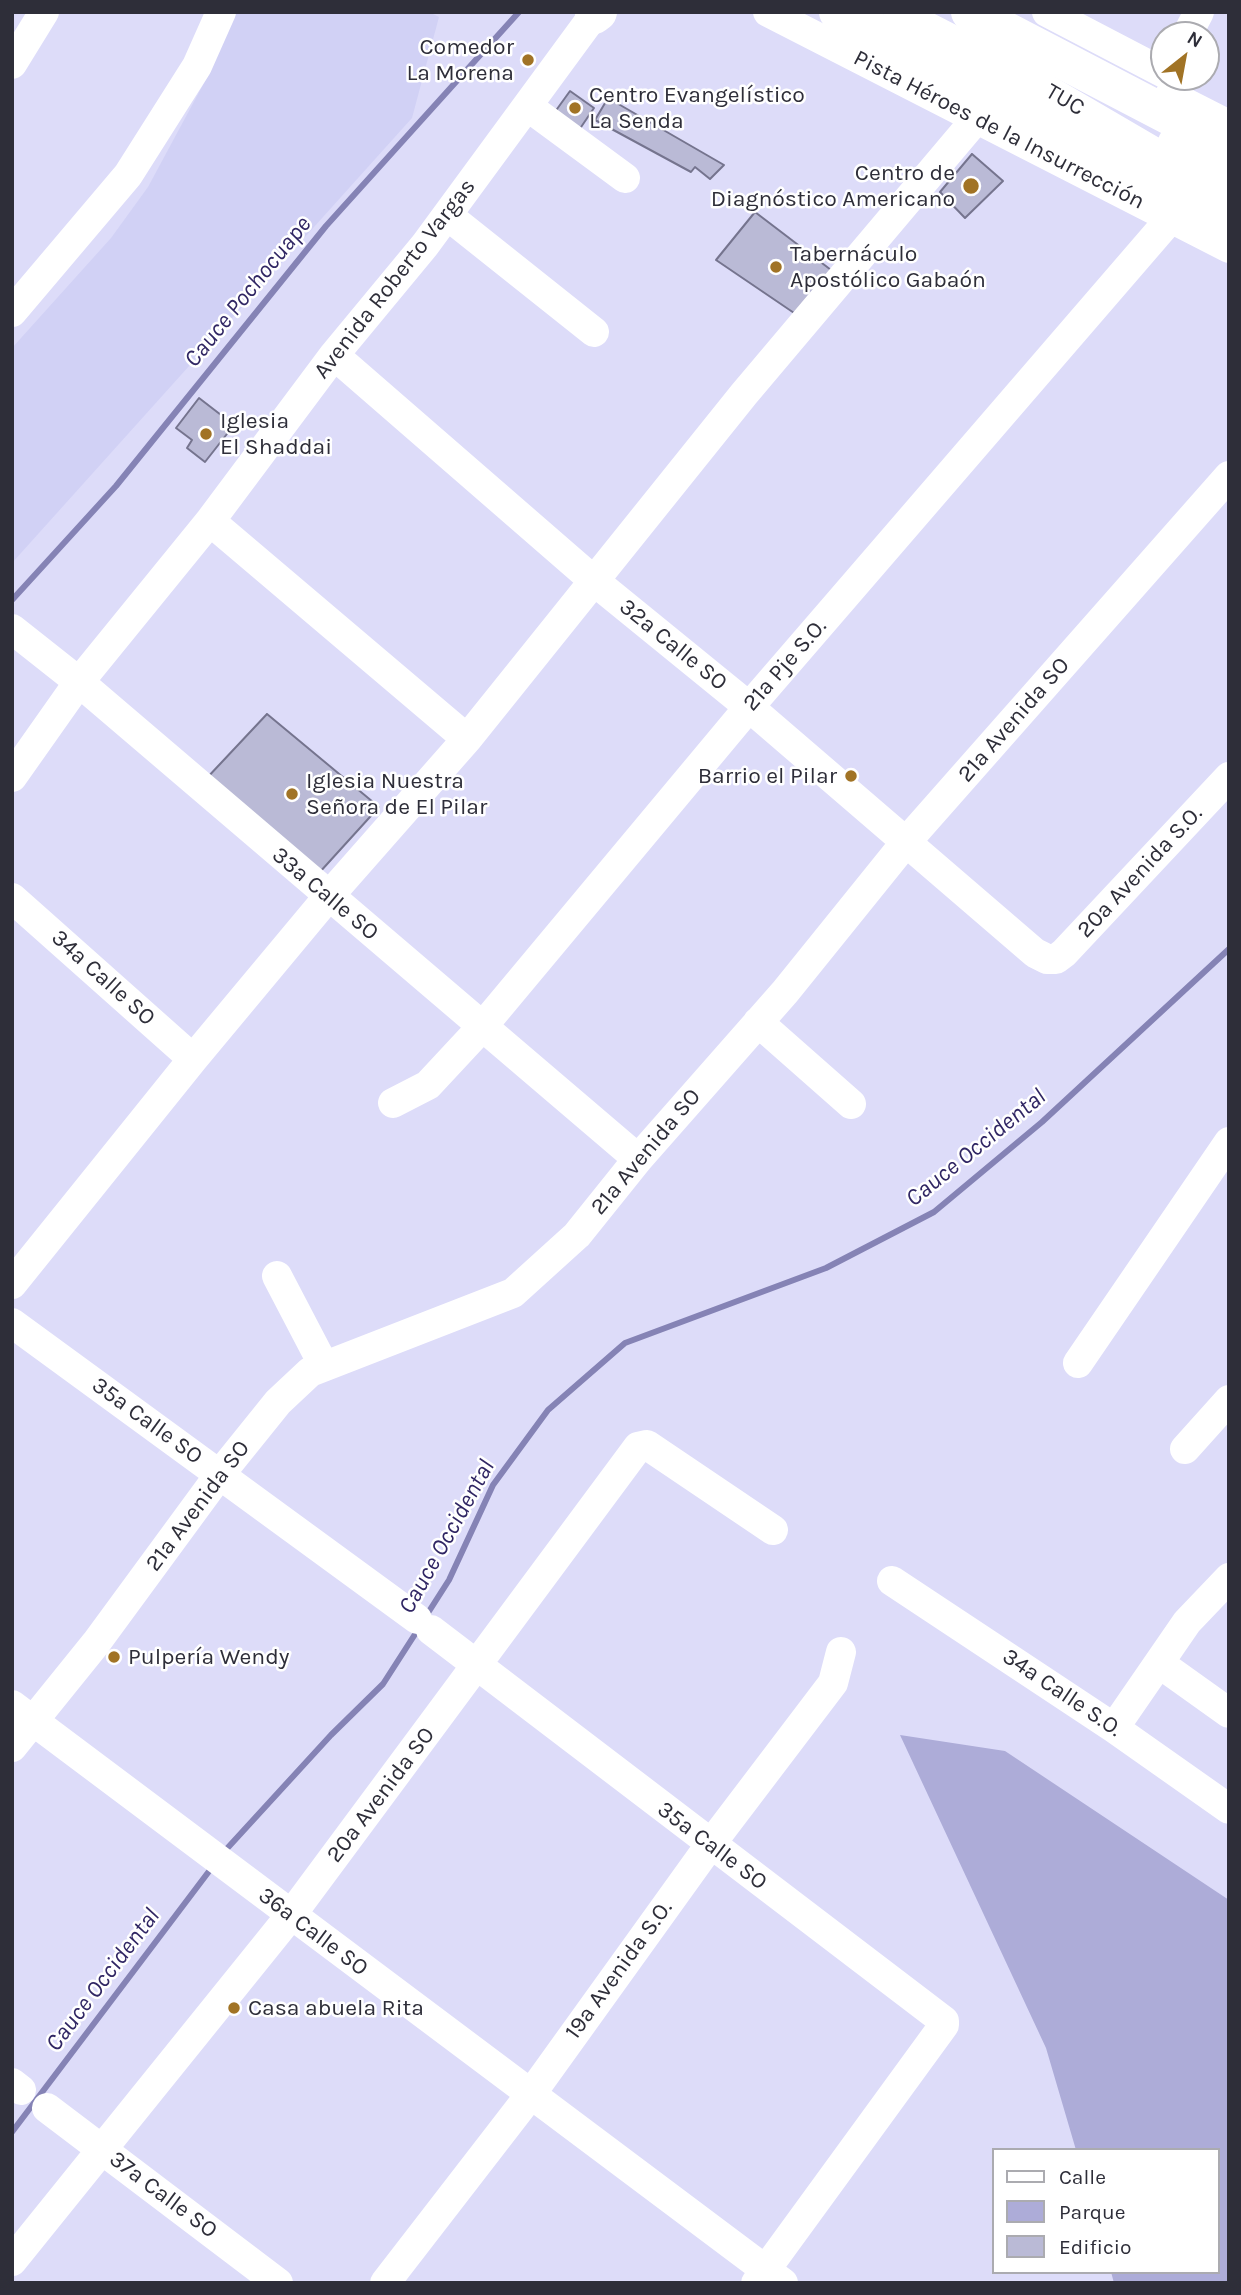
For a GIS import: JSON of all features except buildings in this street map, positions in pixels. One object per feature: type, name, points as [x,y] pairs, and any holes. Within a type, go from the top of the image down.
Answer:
[{"type":"main road","name":"Pista Héroes de la Insurrección","points":[[838,12],[1229,217]]},
{"type":"main road","points":[[970,12],[1229,147]]},
{"type":"main road","points":[[1016,103],[1096,161],[1205,218],[1229,234]]},
{"type":"street","points":[[12,64],[44,12]]},
{"type":"street","points":[[12,312],[128,175],[197,66],[221,12]]},
{"type":"street","name":"Pista Héroes de la Insurrección","points":[[768,12],[1229,248]]},
{"type":"street","name":"TUC","points":[[898,12],[1027,78],[1229,196]]},
{"type":"street","name":"TUC","points":[[924,12],[1229,171]]},
{"type":"street","points":[[1047,12],[1150,66]]},
{"type":"street","name":"Avenida Roberto Vargas","points":[[12,777],[79,682],[210,521],[334,355],[447,215],[596,13]]},
{"type":"street","points":[[1048,52],[1150,85],[1229,125]]},
{"type":"street","points":[[1200,91],[1229,106]]},
{"type":"street","points":[[534,111],[625,178]]},
{"type":"street","points":[[12,1284],[193,1059],[328,897],[467,739],[744,394],[977,118]]},
{"type":"street","points":[[447,215],[593,332]]},
{"type":"street","name":"21a Pje S.O.","points":[[394,1104],[429,1085],[482,1027],[749,707],[1171,218]]},
{"type":"street","name":"32a Calle SO","points":[[334,355],[593,580],[749,707],[1035,953],[1047,959]]},
{"type":"street","name":"21a Avenida SO","points":[[12,1747],[22,1713],[96,1643],[220,1474],[278,1402],[310,1372],[513,1293],[577,1235],[906,842],[1229,476]]},
{"type":"street","points":[[210,521],[467,739]]},
{"type":"street","name":"33a Calle SO","points":[[12,629],[79,682],[638,1159]]},
{"type":"street","name":"20a Avenida S.O.","points":[[1047,959],[1056,959],[1064,953],[1229,776]]},
{"type":"street","name":"34a Calle SO","points":[[12,898],[193,1059]]},
{"type":"street","points":[[758,1022],[851,1104]]},
{"type":"street","points":[[1078,1363],[1229,1142]]},
{"type":"street","points":[[277,1276],[324,1366]]},
{"type":"street","name":"35a Calle SO","points":[[12,1324],[424,1624],[710,1845],[939,2014],[944,2025],[768,2278]]},
{"type":"street","points":[[1185,1449],[1229,1400]]},
{"type":"street","name":"20a Avenida SO","points":[[12,2261],[291,1915],[638,1447],[646,1445],[773,1530]]},
{"type":"street","points":[[1114,1728],[1187,1622],[1229,1578]]},
{"type":"street","name":"34a Calle S.O.","points":[[892,1581],[1114,1728],[1229,1809]]},
{"type":"street","name":"19a Avenida S.O.","points":[[385,2283],[530,2094],[710,1845],[833,1683],[841,1652]]},
{"type":"street","points":[[1159,1663],[1229,1713]]},
{"type":"street","name":"36a Calle SO","points":[[22,1713],[530,2094],[768,2278]]},
{"type":"street","name":"37a Calle SO","points":[[47,2108],[278,2283]]},
{"type":"shaded area","points":[[236,12],[429,12],[439,17],[412,118],[12,563],[12,348],[111,238],[148,187],[211,70]]},
{"type":"green space","points":[[900,1735],[1005,1751],[1229,1900],[1229,2283],[1114,2283],[1112,2274],[1220,2274],[1220,2148],[1075,2148],[1046,2048]]},
{"type":"waterway","name":"Cauce Pochocuape","points":[[12,600],[116,486],[326,226],[519,12]]},
{"type":"waterway","name":"Cauce Occidental","points":[[426,1616],[449,1580],[493,1485],[548,1410],[625,1343],[826,1268],[934,1212],[1042,1122],[1229,949]]},
{"type":"waterway","name":"Cauce Occidental","points":[[222,1854],[331,1735],[383,1684],[419,1628]]},
{"type":"waterway","name":"Cauce Occidental","points":[[12,2132],[213,1866]]},
{"type":"place","name":"Comedor La Morena","points":[[528,60]]},
{"type":"place","name":"Centro Evangelístico La Senda","points":[[575,108]]},
{"type":"place","name":"Centro de Diagnóstico Americano","points":[[971,186]]},
{"type":"place","name":"Tabernáculo Apostólico Gabaón","points":[[776,267]]},
{"type":"place","name":"Iglesia El Shaddai","points":[[206,434]]},
{"type":"place","name":"Barrio el Pilar","points":[[851,776]]},
{"type":"place","name":"Iglesia Nuestra Señora de El Pilar","points":[[292,794]]},
{"type":"place","name":"Pulpería Wendy","points":[[114,1657]]},
{"type":"place","name":"Casa abuela Rita","points":[[234,2008]]}]
